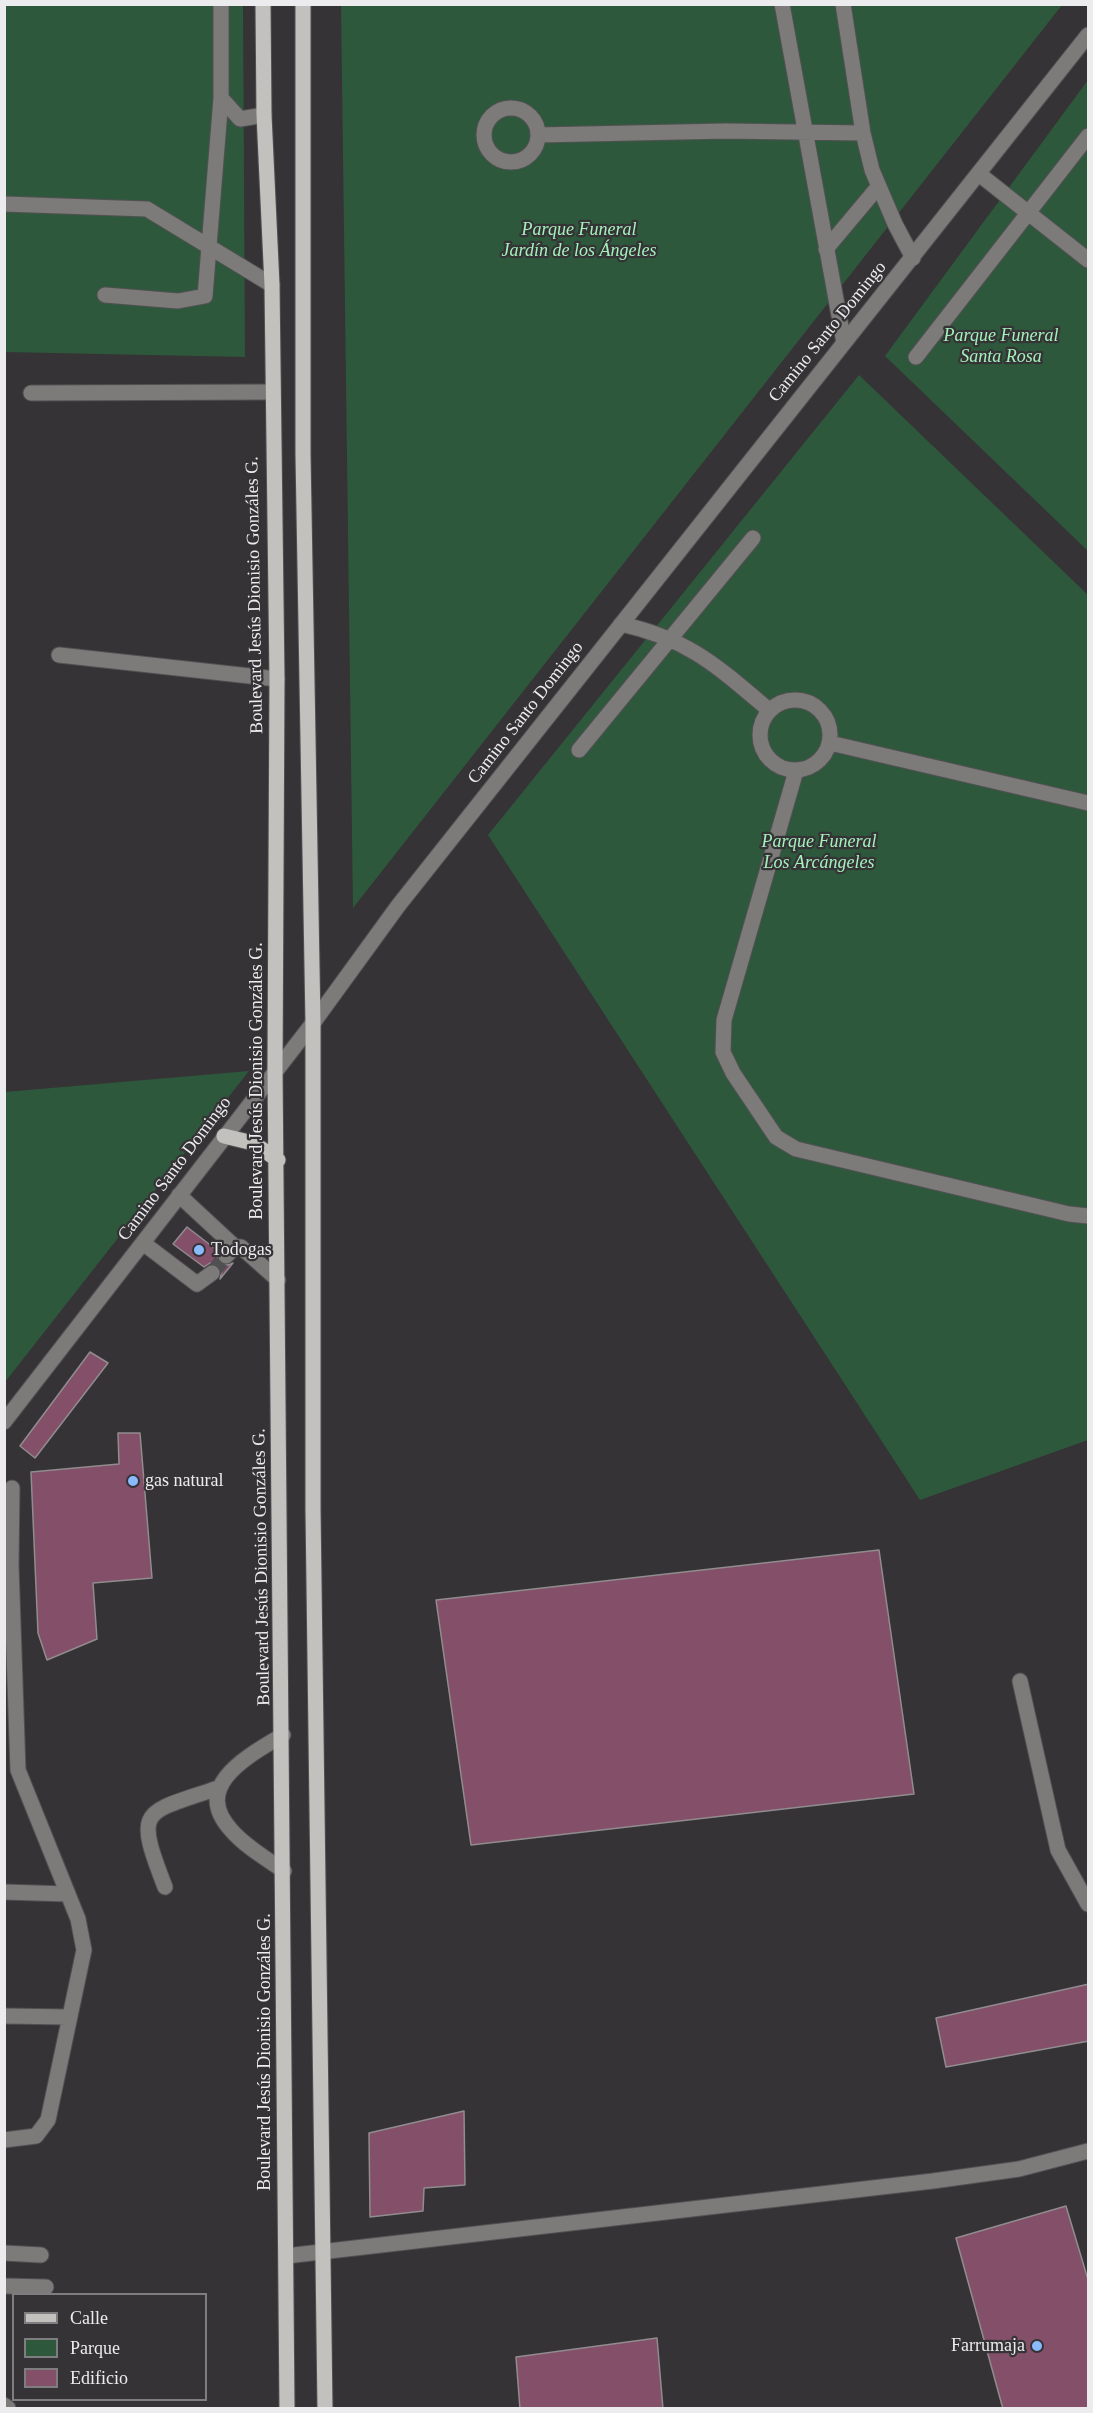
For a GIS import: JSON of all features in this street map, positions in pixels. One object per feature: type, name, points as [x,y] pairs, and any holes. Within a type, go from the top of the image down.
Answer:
[{"type":"main road","name":"Boulevard Jesús Dionisio Gonzáles G.","points":[[263,4],[264,115],[272,285],[276,679],[275,1069],[278,1160],[287,2409]]},
{"type":"main road","points":[[303,4],[303,454],[313,1023],[313,1509],[325,2409]]},
{"type":"main road","points":[[224,1136],[253,1143],[278,1160]]},
{"type":"street","points":[[105,295],[178,301],[205,296],[221,98],[221,4]]},
{"type":"street","points":[[782,4],[844,343]]},
{"type":"street","points":[[843,4],[863,133],[878,187],[913,258]]},
{"type":"street","name":"Camino Santo Domingo","points":[[4,1422],[275,1069],[313,1023],[398,906],[1089,35]]},
{"type":"street","points":[[221,98],[240,118],[264,115]]},
{"type":"street","points":[[538,135],[863,133]]},
{"type":"street","points":[[916,357],[1027,212],[1089,136]]},
{"type":"street","points":[[979,174],[1089,260]]},
{"type":"street","points":[[826,249],[878,187]]},
{"type":"street","points":[[4,204],[147,209],[272,285]]},
{"type":"street","points":[[31,393],[272,392]]},
{"type":"street","points":[[579,750],[673,639],[753,538]]},
{"type":"street","points":[[621,624],[673,639],[714,663],[769,711]]},
{"type":"street","points":[[59,654],[276,679]]},
{"type":"street","points":[[789,700],[812,703],[828,720],[830,743],[818,762],[796,771],[784,769],[765,755],[760,732],[762,720],[769,711],[789,700]]},
{"type":"street","points":[[830,743],[1089,802]]},
{"type":"street","points":[[796,771],[724,1020],[723,1052],[750,1101],[776,1137],[796,1149],[1070,1214],[1089,1216]]},
{"type":"street","points":[[179,1195],[230,1252],[244,1249],[278,1280]]},
{"type":"street","points":[[143,1243],[197,1284],[212,1273]]},
{"type":"street","points":[[4,2140],[36,2136],[48,2120],[84,1950],[78,1919],[68,1894],[11,1770],[8,1569],[12,1488]]},
{"type":"street","points":[[1020,1682],[1059,1850],[1089,1904]]},
{"type":"street","points":[[165,1887],[149,1843],[146,1831],[147,1822],[158,1810],[218,1788],[240,1763],[283,1735]]},
{"type":"street","points":[[218,1788],[218,1805],[227,1826],[284,1871]]},
{"type":"street","points":[[4,1892],[68,1894]]},
{"type":"street","points":[[4,2016],[69,2017]]},
{"type":"street","points":[[286,2256],[933,2181],[1019,2169],[1089,2151]]},
{"type":"street","points":[[4,2253],[41,2255]]},
{"type":"street","points":[[4,2286],[46,2286]]},
{"type":"street","points":[[4,2405],[8,2409]]},
{"type":"green space","points":[[5,5],[243,5],[245,357],[5,352]]},
{"type":"green space","name":"Parque Funeral Jardín de los Ángeles","points":[[341,5],[1062,5],[353,908]]},
{"type":"green space","name":"Parque Funeral Santa Rosa","points":[[1088,80],[1088,551],[885,356]]},
{"type":"green space","name":"Parque Funeral Los Arcángeles","points":[[859,375],[1088,595],[1088,1440],[920,1500],[488,835]]},
{"type":"green space","points":[[249,1071],[5,1382],[5,1092]]},
{"type":"building","name":"Todogas","points":[[187,1227],[218,1251],[217,1258],[220,1263],[228,1265],[233,1263],[220,1279],[222,1271],[216,1264],[210,1263],[204,1267],[173,1244]]},
{"type":"building","points":[[90,1352],[108,1363],[35,1458],[20,1446]]},
{"type":"building","points":[[118,1433],[140,1433],[152,1578],[93,1583],[97,1639],[47,1660],[38,1633],[31,1472],[119,1464]]},
{"type":"building","points":[[879,1550],[914,1794],[471,1845],[436,1600]]},
{"type":"building","points":[[1089,1984],[1089,2041],[946,2067],[936,2018]]},
{"type":"building","points":[[464,2111],[465,2185],[424,2188],[423,2211],[370,2217],[369,2133]]},
{"type":"building","name":"Farrumaja","points":[[1066,2206],[1089,2283],[1089,2409],[1003,2409],[956,2238]]},
{"type":"building","points":[[657,2338],[663,2409],[520,2409],[516,2357]]},
{"type":"tunnel","points":[[212,1273],[226,1256]]},
{"type":"place","name":"Todogas","points":[[199,1250]]},
{"type":"place","name":"gas natural","points":[[133,1481]]},
{"type":"place","name":"Farrumaja","points":[[1037,2346]]}]
